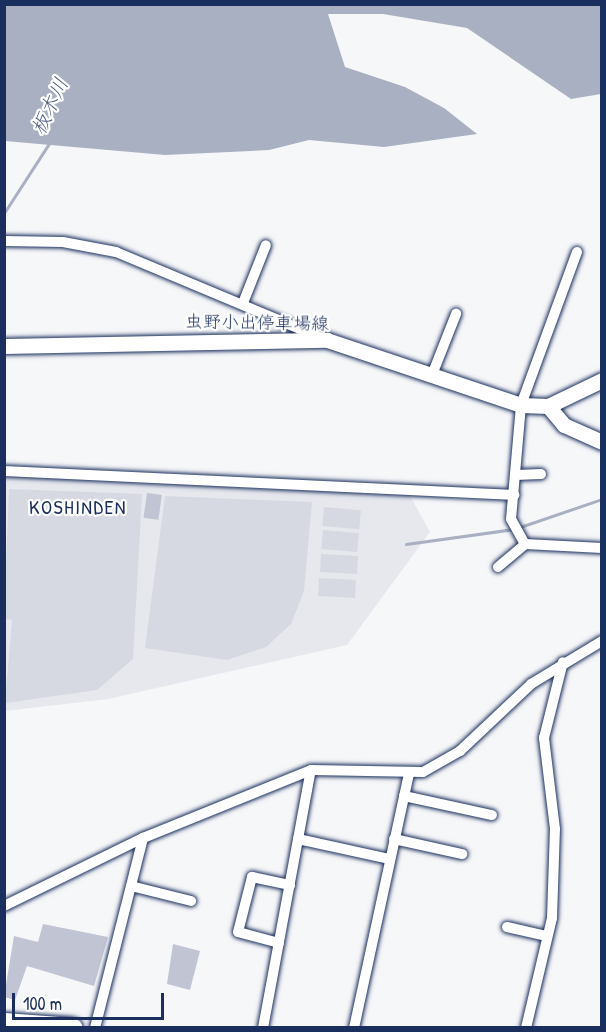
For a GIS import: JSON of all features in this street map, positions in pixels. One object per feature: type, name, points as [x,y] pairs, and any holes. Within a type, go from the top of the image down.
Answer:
[{"type":"highway","points":[[4,1023],[72,1028]]},
{"type":"main road","name":"虫野小出停車場線","points":[[4,346],[327,340],[521,405],[548,406],[602,380]]},
{"type":"main road","points":[[548,406],[564,425],[602,442]]},
{"type":"street","points":[[4,241],[97,247],[243,303],[327,340]]},
{"type":"street","points":[[243,303],[266,245]]},
{"type":"street","points":[[525,544],[514,532],[515,475],[521,405],[577,252]]},
{"type":"street","points":[[432,375],[456,314]]},
{"type":"street","points":[[4,471],[514,495]]},
{"type":"street","points":[[515,475],[541,474]]},
{"type":"street","points":[[498,567],[525,544],[602,548]]},
{"type":"street","points":[[4,906],[143,838],[311,770],[409,774],[460,751],[504,708],[563,662],[602,641]]},
{"type":"street","points":[[526,1028],[547,936],[555,829],[544,738],[563,662]]},
{"type":"street","points":[[263,1028],[311,770]]},
{"type":"street","points":[[354,1028],[409,774]]},
{"type":"street","points":[[404,796],[492,816]]},
{"type":"street","points":[[95,1028],[143,838]]},
{"type":"street","points":[[298,839],[389,859]]},
{"type":"street","points":[[394,839],[462,854]]},
{"type":"street","points":[[279,942],[238,932],[252,877],[290,885]]},
{"type":"street","points":[[131,886],[191,901]]},
{"type":"street","points":[[507,927],[547,936]]},
{"type":"shaded area","points":[[4,474],[407,490],[430,532],[347,645],[108,699],[5,711]]},
{"type":"shaded area","points":[[9,489],[142,494],[133,659],[97,690],[5,703],[12,620],[4,619]]},
{"type":"shaded area","points":[[165,496],[312,502],[304,591],[291,624],[266,647],[227,660],[145,648]]},
{"type":"shaded area","points":[[324,507],[361,510],[359,529],[322,526]]},
{"type":"shaded area","points":[[323,530],[359,533],[357,552],[321,549]]},
{"type":"shaded area","points":[[321,554],[358,556],[357,574],[320,572]]},
{"type":"shaded area","points":[[319,578],[356,580],[355,598],[318,596]]},
{"type":"water","points":[[4,5],[601,5],[601,94],[571,99],[467,28],[383,14],[328,14],[345,67],[405,87],[444,108],[477,134],[384,147],[309,140],[269,150],[165,155],[5,141]]},
{"type":"building","points":[[147,493],[162,495],[158,520],[144,518]]},
{"type":"building","points":[[43,924],[108,937],[94,986],[27,966],[15,1000],[4,997],[14,936],[38,942]]},
{"type":"building","points":[[173,944],[200,951],[190,990],[167,984]]},
{"type":"waterway","name":"板木川","points":[[4,213],[50,142]]},
{"type":"waterway","points":[[520,527],[602,499]]},
{"type":"waterway","points":[[406,544],[514,529]]},
{"type":"district","name":"KOSHINDEN","points":[[78,506]]}]
